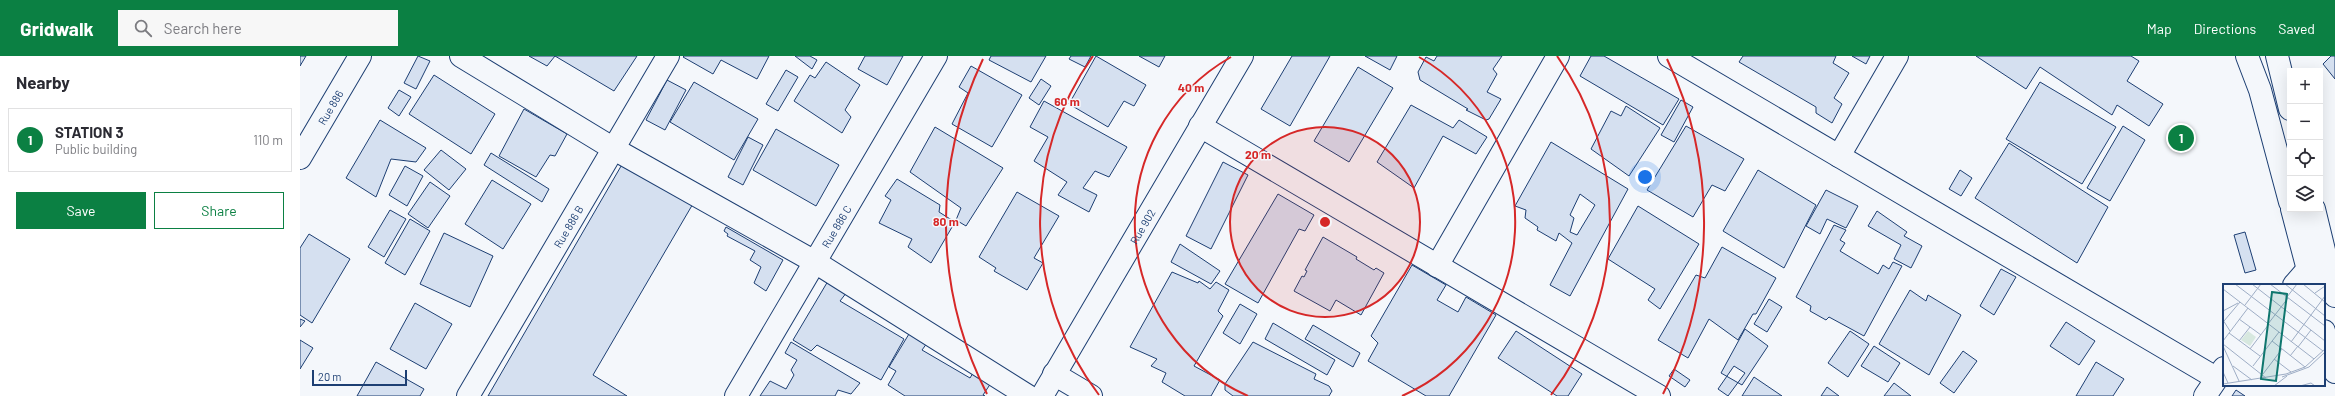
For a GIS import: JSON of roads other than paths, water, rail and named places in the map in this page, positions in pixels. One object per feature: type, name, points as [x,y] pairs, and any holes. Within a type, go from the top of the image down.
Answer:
[{"type":"street","name":"Rue 886","points":[[300,158],[360,56]]},
{"type":"street","points":[[462,56],[614,148],[815,262],[1028,396]]},
{"type":"street","name":"Rue 886 B","points":[[468,396],[668,56]]},
{"type":"street","name":"Rue 886 C","points":[[736,396],[936,56]]},
{"type":"street","name":"Rue 902","points":[[1042,396],[1242,56]]},
{"type":"street","points":[[1437,266],[1558,56]]},
{"type":"street","points":[[1669,56],[2215,381]]},
{"type":"street","points":[[1839,156],[1897,56]]},
{"type":"street","points":[[2247,56],[2260,90],[2287,191]]},
{"type":"street","points":[[2277,56],[2289,104]]},
{"type":"street","points":[[1200,126],[1659,396]]},
{"type":"street","points":[[2293,212],[2305,280]]},
{"type":"street","points":[[2315,212],[2335,296]]},
{"type":"street","points":[[2325,335],[2335,372]]},
{"type":"street","points":[[1054,374],[1091,396]]},
{"type":"place","name":"STATION 3","points":[[2181,138]]}]
